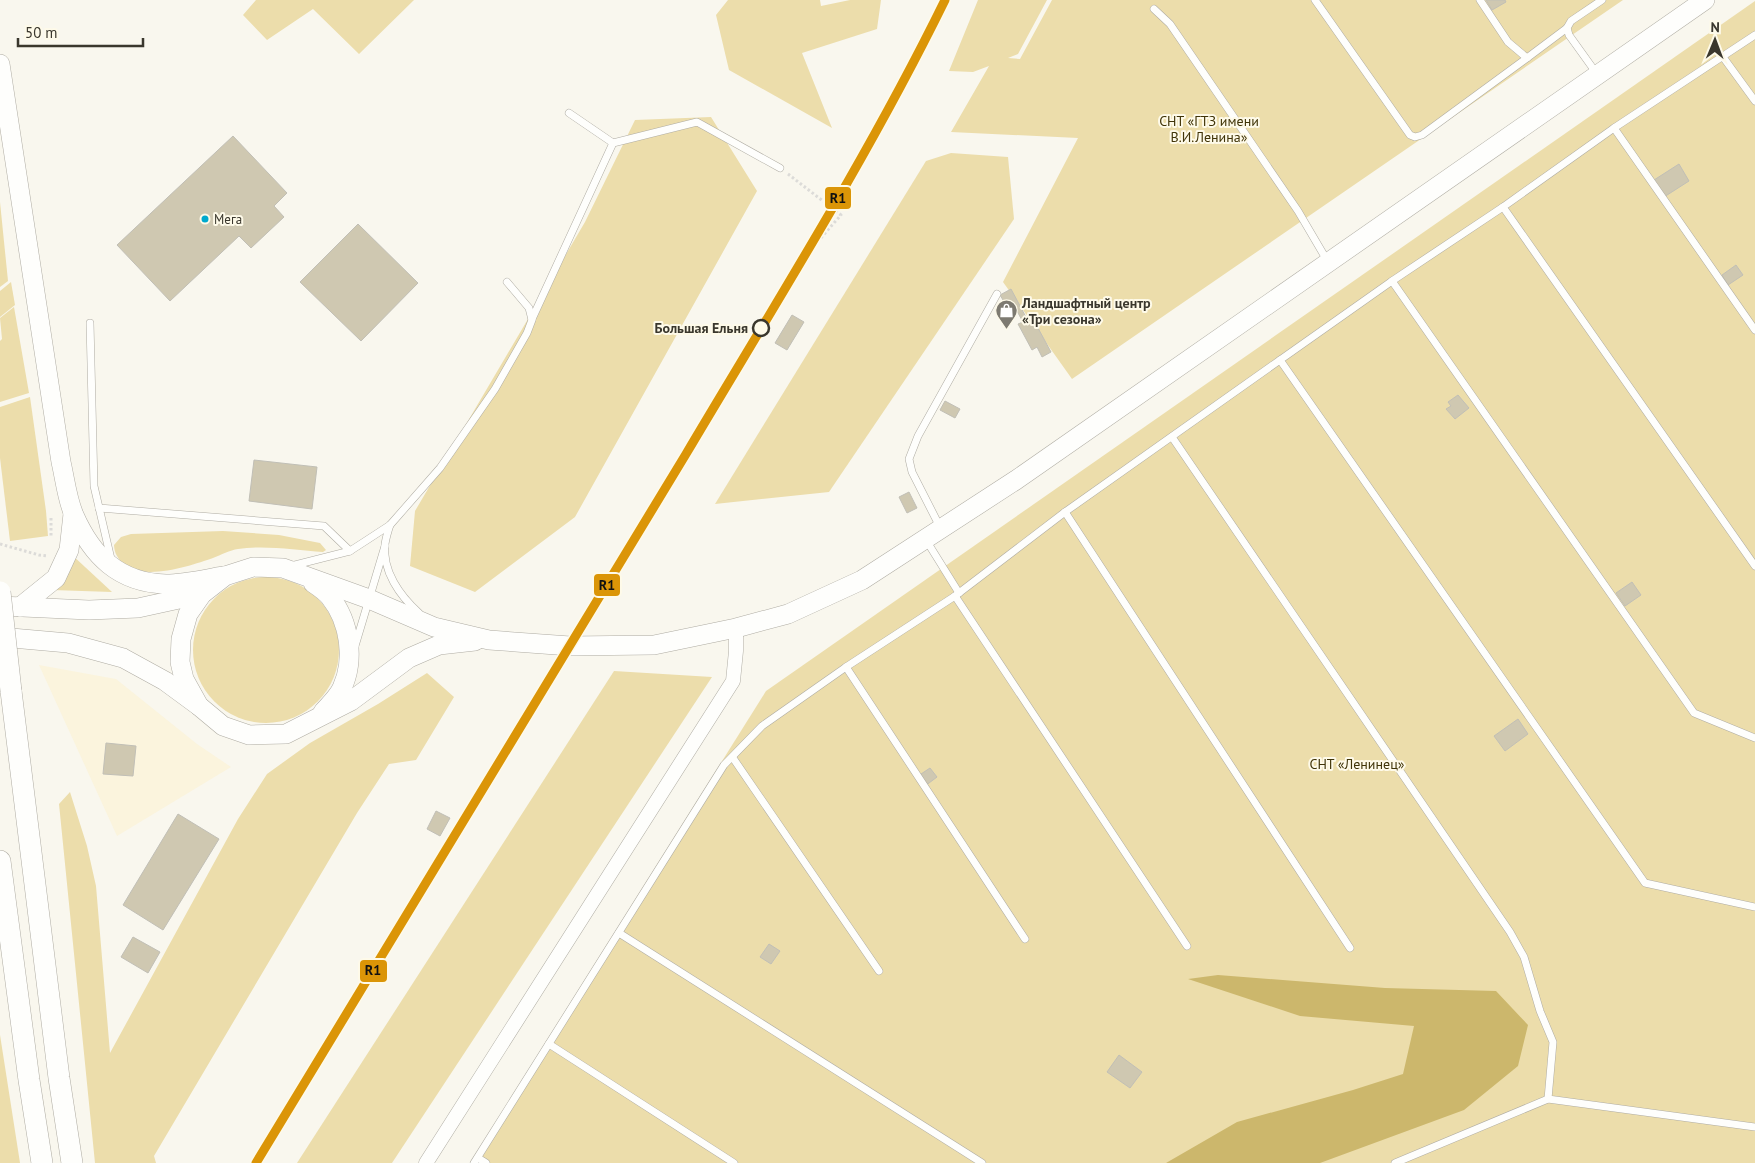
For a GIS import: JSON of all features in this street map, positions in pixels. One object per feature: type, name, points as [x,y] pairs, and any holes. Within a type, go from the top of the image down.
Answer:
[{"type":"main road","points":[[0,64],[61,462],[73,514],[95,552],[113,569],[140,581],[168,584],[225,576],[253,567],[283,568],[369,599],[434,627],[489,640],[570,646],[654,645],[736,628],[788,614],[862,580],[1024,474],[1705,0]]},
{"type":"main road","points":[[20,607],[56,578],[69,550],[73,514]]},
{"type":"main road","points":[[199,706],[184,679],[180,662],[181,639],[188,614],[202,594],[225,576]]},
{"type":"main road","points":[[306,577],[330,596],[339,610],[348,631],[349,666],[341,689],[317,719]]},
{"type":"main road","points":[[0,592],[59,1078],[72,1163]]},
{"type":"main road","points":[[0,606],[89,610],[138,608],[202,594]]},
{"type":"main road","points":[[0,637],[68,642],[122,658],[165,681],[223,726],[249,735],[286,734],[351,702],[409,658],[440,645],[489,640]]},
{"type":"main road","points":[[0,860],[42,1163]]},
{"type":"street","points":[[426,1163],[733,681],[736,628]]},
{"type":"lane","points":[[1315,0],[1410,135],[1415,137],[1422,135],[1602,0]]},
{"type":"lane","points":[[1480,0],[1508,42],[1527,58]]},
{"type":"lane","points":[[1154,9],[1176,32],[1298,211],[1328,262]]},
{"type":"lane","points":[[1567,28],[1569,34],[1597,75]]},
{"type":"lane","points":[[486,1163],[476,1160],[724,765],[733,758],[762,726],[846,667],[957,594],[1065,512],[1392,281],[1503,207],[1614,128],[1755,35]]},
{"type":"lane","points":[[1723,57],[1755,101]]},
{"type":"lane","points":[[569,113],[613,142],[697,122],[780,168]]},
{"type":"lane","points":[[1614,128],[1755,330]]},
{"type":"lane","points":[[283,568],[350,551],[390,525],[440,468],[495,389],[527,333],[613,142]]},
{"type":"lane","points":[[1503,207],[1755,566]]},
{"type":"lane","points":[[1392,281],[1694,713],[1755,738]]},
{"type":"lane","points":[[507,282],[528,308],[532,320]]},
{"type":"lane","points":[[941,529],[912,472],[908,459],[918,436],[997,294]]},
{"type":"lane","points":[[90,323],[94,486],[113,569]]},
{"type":"lane","points":[[1280,360],[1645,883],[1755,908]]},
{"type":"lane","points":[[1172,436],[1510,932],[1524,957],[1540,1011],[1553,1042],[1548,1099]]},
{"type":"lane","points":[[99,508],[324,526],[350,551]]},
{"type":"lane","points":[[1065,512],[1350,948]]},
{"type":"lane","points":[[349,666],[390,525]]},
{"type":"lane","points":[[925,539],[957,594],[1187,946]]},
{"type":"lane","points":[[385,546],[389,573],[396,586],[408,604],[434,627]]},
{"type":"lane","points":[[846,667],[1025,939]]},
{"type":"lane","points":[[733,758],[879,971]]},
{"type":"lane","points":[[619,933],[982,1163]]},
{"type":"lane","points":[[549,1044],[734,1163]]},
{"type":"lane","points":[[1395,1163],[1548,1099],[1755,1127]]},
{"type":"path","points":[[780,168],[841,215],[819,240]]},
{"type":"path","points":[[51,518],[51,537]]},
{"type":"path","points":[[0,544],[39,555]]},
{"type":"path","points":[[50,561],[52,556]]},
{"type":"shaded area","points":[[39,665],[116,679],[197,744],[231,767],[117,836]]},
{"type":"shaded area","points":[[1218,975],[1385,988],[1496,991],[1528,1025],[1518,1066],[1464,1110],[1320,1163],[1166,1163],[1237,1122],[1403,1074],[1414,1026],[1300,1016],[1188,979]]},
{"type":"green space","points":[[256,0],[414,0],[359,54],[313,9],[267,40],[243,15]]},
{"type":"green space","points":[[728,0],[820,0],[821,6],[850,0],[881,0],[877,29],[802,53],[832,128],[729,70],[716,15]]},
{"type":"green space","name":"СНТ «ГТЗ имени В.И.Ленина»","points":[[978,0],[1047,0],[1018,54],[1008,58],[1020,59],[1052,0],[1623,0],[1072,379],[1003,282],[1078,138],[951,132],[989,66],[973,72],[949,71]]},
{"type":"green space","name":"СНТ «Ленинец»","points":[[1755,1],[1755,1163],[470,1163],[766,691]]},
{"type":"green space","points":[[711,117],[757,191],[575,517],[475,592],[410,566],[415,511],[585,222],[635,120]]},
{"type":"green space","points":[[951,153],[1008,157],[1014,219],[829,492],[715,504],[926,161]]},
{"type":"green space","points":[[0,202],[8,281],[0,287]]},
{"type":"green space","points":[[11,282],[15,305],[0,317],[0,291]]},
{"type":"green space","points":[[14,307],[29,393],[0,402],[0,341],[2,339],[0,318]]},
{"type":"green space","points":[[30,397],[48,536],[10,541],[0,458],[0,407]]},
{"type":"green space","points":[[223,531],[279,535],[320,543],[326,550],[323,552],[269,548],[238,549],[176,569],[148,572],[135,570],[124,565],[114,548],[114,545],[121,537],[131,534]]},
{"type":"green space","points":[[71,554],[112,592],[52,590]]},
{"type":"green space","points":[[266,577],[294,582],[318,598],[334,622],[339,650],[334,678],[318,702],[294,718],[266,723],[238,718],[214,702],[198,678],[193,650],[198,622],[214,598],[238,582]]},
{"type":"green space","points":[[614,671],[712,677],[392,1163],[297,1163]]},
{"type":"green space","points":[[427,673],[454,697],[416,760],[389,764],[357,813],[154,1156],[156,1163],[95,1163],[59,804],[70,792],[87,846],[96,886],[110,1053],[238,819],[267,774],[310,743]]},
{"type":"green space","points":[[0,1035],[20,1163],[0,1163]]},
{"type":"building","points":[[1486,0],[1505,0],[1506,2],[1492,10]]},
{"type":"building","name":"Мега","points":[[233,136],[287,193],[274,206],[284,217],[251,248],[239,236],[170,301],[117,245]]},
{"type":"building","points":[[1679,164],[1689,181],[1664,197],[1654,180]]},
{"type":"building","points":[[358,224],[418,283],[361,341],[300,282]]},
{"type":"building","points":[[1736,265],[1743,275],[1728,285],[1722,275]]},
{"type":"building","points":[[1011,289],[1027,319],[1032,317],[1051,352],[1042,357],[1037,347],[1032,350],[1018,324],[1023,322],[1012,302],[1006,305],[1000,295]]},
{"type":"building","points":[[792,315],[804,322],[787,350],[775,343]]},
{"type":"building","points":[[1458,395],[1469,408],[1455,419],[1446,409],[1451,406],[1448,402]]},
{"type":"building","points":[[945,401],[960,409],[955,418],[940,410]]},
{"type":"building","points":[[254,460],[317,467],[312,509],[249,501]]},
{"type":"building","points":[[909,492],[917,508],[907,513],[899,497]]},
{"type":"building","points":[[1632,582],[1641,595],[1625,606],[1616,593]]},
{"type":"building","points":[[1518,719],[1528,734],[1505,751],[1494,736]]},
{"type":"building","points":[[106,743],[136,746],[133,776],[103,774]]},
{"type":"building","points":[[930,768],[937,777],[925,786],[918,776]]},
{"type":"building","points":[[436,811],[450,818],[440,836],[427,829]]},
{"type":"building","points":[[178,814],[219,839],[163,930],[123,905]]},
{"type":"building","points":[[133,937],[160,952],[148,973],[121,957]]},
{"type":"building","points":[[769,944],[780,951],[771,964],[760,957]]},
{"type":"building","points":[[1119,1055],[1142,1072],[1130,1088],[1107,1072]]},
{"type":"transit line","name":"R1","points":[[256,1163],[526,720],[787,286],[885,116],[945,0]]},
{"type":"place","name":"Мега","points":[[205,219]]},
{"type":"place","name":"Большая Ельня","points":[[761,328]]},
{"type":"place","name":"Ландшафтный центр «Три сезона»","points":[[1006,330]]}]
